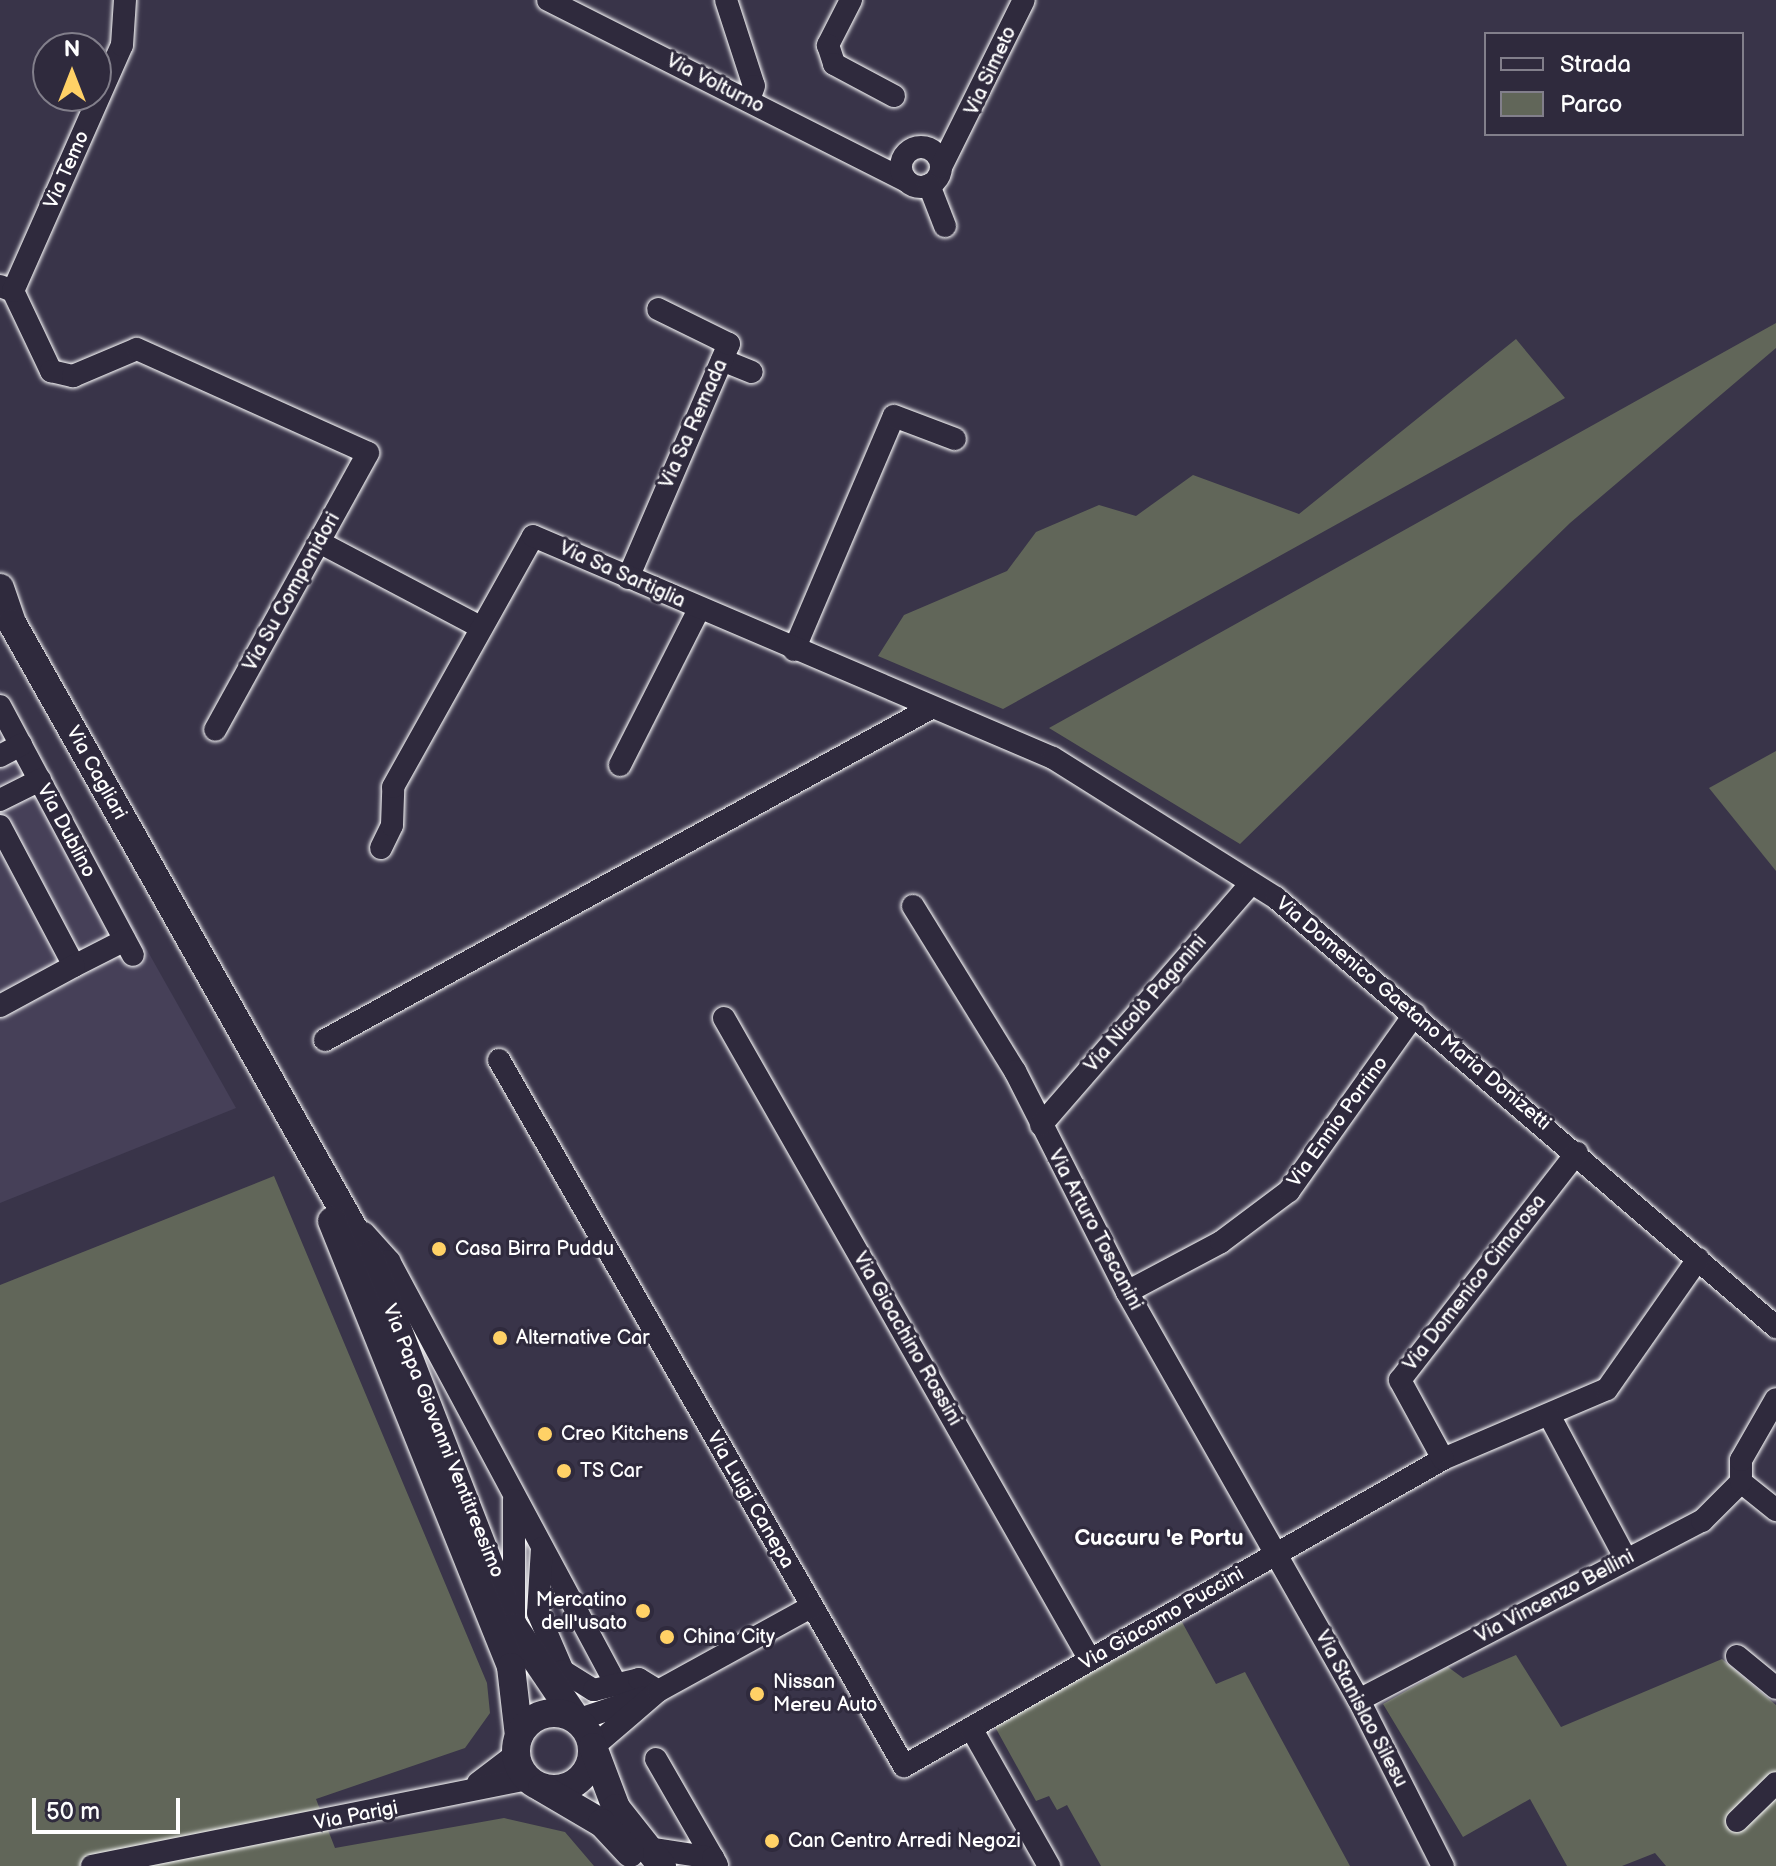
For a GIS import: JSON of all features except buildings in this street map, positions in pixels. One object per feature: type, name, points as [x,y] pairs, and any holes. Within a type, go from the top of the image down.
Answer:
[{"type":"main road","name":"Via Cagliari","points":[[0,588],[6,618],[267,1078]]},
{"type":"main road","name":"Via Papa Giovanni Ventitreesimo","points":[[267,1078],[369,1256],[514,1627],[593,1747],[616,1808],[650,1860]]},
{"type":"main road","name":"Via Papa Giovanni Ventitreesimo","points":[[313,1159],[511,1667],[526,1764]]},
{"type":"main road","points":[[526,1764],[543,1714],[577,1720]]},
{"type":"main road","points":[[526,1764],[578,1781],[593,1747]]},
{"type":"main road","points":[[526,1764],[650,1860]]},
{"type":"street","name":"Via Temo","points":[[6,289],[122,45],[125,0]]},
{"type":"street","name":"Via Volturno","points":[[548,0],[749,100],[880,170],[922,168]]},
{"type":"street","points":[[726,0],[754,86],[749,100]]},
{"type":"street","points":[[851,0],[828,45],[834,64],[894,96]]},
{"type":"street","name":"Via Simeto","points":[[922,168],[958,143],[1024,0]]},
{"type":"street","points":[[922,168],[945,226]]},
{"type":"street","name":"Via Su Componidori","points":[[6,289],[51,371],[73,376],[137,349],[368,453],[215,730]]},
{"type":"street","name":"Via Sa Remada","points":[[628,578],[729,344],[658,309]]},
{"type":"street","points":[[722,360],[752,372]]},
{"type":"street","points":[[794,650],[894,416],[955,439]]},
{"type":"street","name":"Via Sa Sartiglia","points":[[480,627],[533,536],[929,709]]},
{"type":"street","points":[[319,542],[480,627],[393,787],[392,825],[381,848]]},
{"type":"street","points":[[620,765],[699,609]]},
{"type":"street","name":"Via Dublino","points":[[0,706],[129,948],[74,966]]},
{"type":"street","points":[[325,1040],[929,709]]},
{"type":"street","name":"Via Domenico Gaetano Maria Donizetti","points":[[929,709],[1053,758],[1251,883],[1415,1014],[1776,1327]]},
{"type":"street","points":[[0,756],[21,745]]},
{"type":"street","points":[[0,800],[40,780]]},
{"type":"street","points":[[0,826],[74,966],[0,1006]]},
{"type":"street","name":"Via Nicolò Paganini","points":[[1041,1125],[1251,883]]},
{"type":"street","name":"Via Arturo Toscanini","points":[[913,906],[1041,1125],[1127,1292],[1276,1555]]},
{"type":"street","name":"Via Ennio Porrino","points":[[1127,1292],[1221,1242],[1289,1191],[1415,1014]]},
{"type":"street","name":"Via Gioachino Rossini","points":[[724,1018],[1090,1660]]},
{"type":"street","name":"Via Luigi Canepa","points":[[499,1060],[811,1607]]},
{"type":"street","name":"Via Domenico Cimarosa","points":[[1443,1459],[1400,1380],[1577,1153]]},
{"type":"street","points":[[332,1196],[389,1261],[616,1684]]},
{"type":"street","name":"Via Giacomo Puccini","points":[[811,1607],[904,1766],[1443,1459],[1607,1389],[1698,1259]]},
{"type":"street","points":[[1776,1399],[1741,1460],[1741,1482],[1776,1510]]},
{"type":"street","points":[[1549,1415],[1626,1559]]},
{"type":"street","name":"Via Vincenzo Bellini","points":[[1359,1700],[1702,1521],[1741,1482]]},
{"type":"street","points":[[514,1494],[514,1627]]},
{"type":"street","points":[[542,1548],[538,1613],[557,1663],[585,1687],[639,1679],[656,1692]]},
{"type":"street","name":"Via Stanislao Silesu","points":[[1276,1555],[1359,1700],[1443,1866]]},
{"type":"street","points":[[577,1720],[656,1692],[811,1607]]},
{"type":"street","points":[[1737,1656],[1776,1688]]},
{"type":"street","points":[[593,1747],[656,1692]]},
{"type":"street","points":[[971,1728],[1049,1866]]},
{"type":"street","points":[[656,1759],[716,1862]]},
{"type":"street","name":"Via Parigi","points":[[92,1866],[402,1808],[477,1784],[526,1764]]},
{"type":"street","points":[[1737,1821],[1776,1783]]},
{"type":"street","points":[[650,1860],[716,1862]]},
{"type":"shaded area","points":[[0,689],[236,1108],[0,1203]]},
{"type":"green space","points":[[1776,323],[1776,348],[1570,523],[1240,844],[1049,728]]},
{"type":"green space","points":[[1516,339],[1565,398],[1003,709],[878,656],[904,615],[1007,571],[1036,532],[1099,505],[1136,516],[1193,475],[1299,514]]},
{"type":"green space","points":[[1776,751],[1776,871],[1709,788]]},
{"type":"green space","points":[[274,1176],[487,1683],[490,1713],[465,1748],[316,1799],[335,1848],[504,1818],[565,1832],[594,1866],[0,1866],[0,1285]]},
{"type":"green space","points":[[1182,1622],[1216,1684],[1245,1672],[1350,1866],[1101,1866],[1067,1805],[1057,1810],[1049,1796],[1036,1801],[994,1725]]},
{"type":"green space","points":[[1516,1655],[1561,1727],[1722,1659],[1776,1705],[1776,1866],[1666,1866],[1655,1853],[1622,1866],[1567,1866],[1530,1799],[1463,1837],[1383,1704],[1448,1667],[1463,1678]]},
{"type":"place","name":"Casa Birra Puddu","points":[[439,1249]]},
{"type":"place","name":"Alternative Car","points":[[500,1338]]},
{"type":"place","name":"Creo Kitchens","points":[[545,1434]]},
{"type":"place","name":"TS Car","points":[[564,1471]]},
{"type":"place","name":"Mercatino dell'usato","points":[[643,1611]]},
{"type":"place","name":"China City","points":[[667,1637]]},
{"type":"place","name":"Nissan Mereu Auto","points":[[757,1694]]},
{"type":"place","name":"Can Centro Arredi Negozi","points":[[772,1841]]},
{"type":"district","name":"Cuccuru 'e Portu","points":[[1159,1539]]}]
